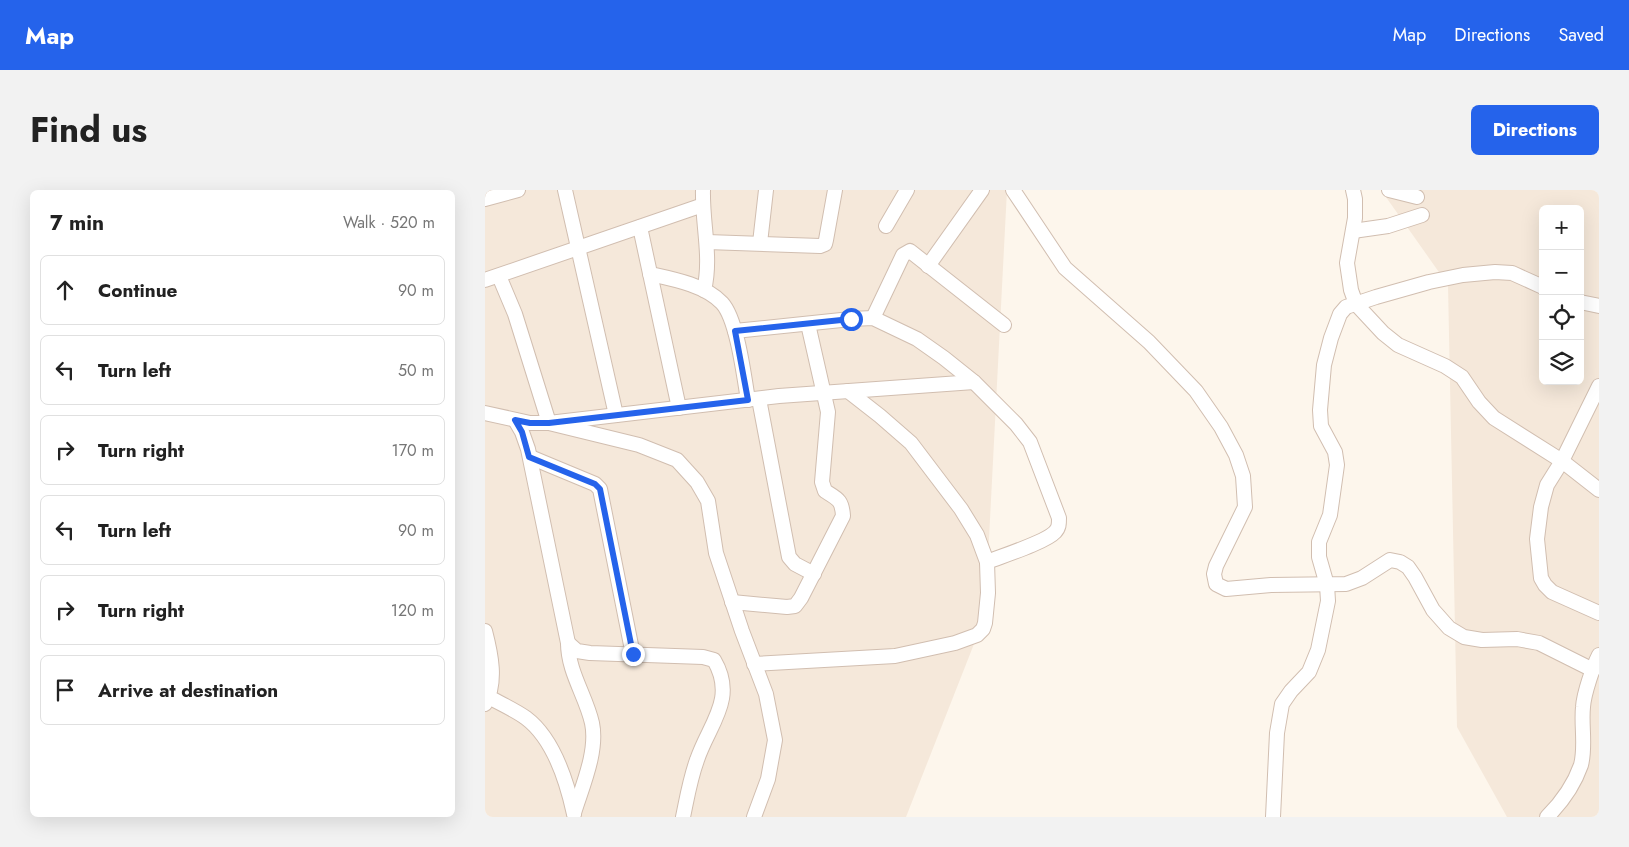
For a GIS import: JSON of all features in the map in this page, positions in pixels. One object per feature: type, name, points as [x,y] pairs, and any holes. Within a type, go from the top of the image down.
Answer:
[{"type":"street","points":[[485,199],[518,190]]},
{"type":"street","points":[[565,190],[616,415]]},
{"type":"street","points":[[703,190],[707,242],[705,290]]},
{"type":"street","points":[[760,243],[767,190]]},
{"type":"street","points":[[707,242],[820,246],[825,244],[835,190]]},
{"type":"street","points":[[886,226],[907,190]]},
{"type":"street","points":[[928,266],[982,190]]},
{"type":"street","points":[[1353,190],[1355,218],[1347,263],[1351,290],[1356,304],[1383,333],[1398,344],[1445,366],[1462,378],[1479,402],[1494,418],[1563,461],[1599,490]]},
{"type":"street","points":[[1389,190],[1417,197]]},
{"type":"street","points":[[1016,193],[1065,268],[1149,342],[1196,391],[1221,427],[1236,455],[1243,476],[1245,507],[1216,566],[1214,574],[1216,584],[1226,589],[1281,585],[1346,584],[1362,578],[1391,560],[1401,562],[1408,567],[1433,610],[1449,628],[1464,637],[1482,640],[1517,639],[1539,644],[1593,670]]},
{"type":"street","points":[[485,280],[703,205]]},
{"type":"street","points":[[1353,231],[1388,226],[1422,216]]},
{"type":"street","points":[[640,227],[679,408]]},
{"type":"street","points":[[873,318],[903,255],[910,252],[1004,325]]},
{"type":"street","points":[[1273,817],[1277,733],[1282,704],[1291,691],[1309,672],[1318,650],[1328,601],[1327,585],[1319,557],[1319,542],[1330,515],[1337,465],[1335,452],[1321,426],[1320,410],[1324,365],[1340,314],[1346,307],[1429,282],[1463,276],[1495,272],[1512,273],[1539,285]]},
{"type":"street","points":[[650,274],[680,280],[705,290],[722,303],[729,314],[753,399],[789,557],[795,564],[814,574]]},
{"type":"street","points":[[499,276],[515,314],[549,423]]},
{"type":"street","points":[[1584,303],[1599,306]]},
{"type":"street","points":[[735,331],[873,318],[917,339],[974,382],[1016,424],[1030,442],[1059,518],[1059,526],[1054,534],[987,562]]},
{"type":"street","points":[[733,602],[787,607],[795,606],[814,574],[843,516],[843,507],[840,501],[825,491],[822,482],[828,412],[807,324]]},
{"type":"street","points":[[485,413],[530,423],[549,423],[824,392],[974,382]]},
{"type":"street","points":[[1599,386],[1563,461],[1547,486],[1541,507],[1537,539],[1541,578],[1545,585],[1552,592],[1599,613]]},
{"type":"street","points":[[754,664],[895,656],[955,642],[977,635],[983,629],[989,594],[987,562],[977,535],[961,509],[911,443],[847,391]]},
{"type":"street","points":[[515,420],[522,432],[529,457],[568,643],[568,656],[572,672],[583,695],[592,725],[592,756],[574,815]]},
{"type":"street","points":[[549,423],[639,445],[677,460],[697,482],[708,501],[716,553],[766,694],[775,740],[769,779],[754,817]]},
{"type":"street","points":[[529,457],[595,484],[600,489],[633,654]]},
{"type":"street","points":[[486,638],[492,667],[487,701],[527,718],[548,741],[563,774],[574,815]]},
{"type":"street","points":[[568,643],[577,651],[590,653],[703,657],[714,660],[721,671],[724,690],[722,706],[697,759],[683,817]]},
{"type":"street","points":[[1553,814],[1573,783],[1581,764],[1584,742],[1583,706],[1599,655]]},
{"type":"shaded area","points":[[485,190],[1007,190],[985,616],[906,817],[485,817]]},
{"type":"shaded area","points":[[1381,190],[1599,190],[1599,817],[1507,817],[1457,727],[1448,285]]},
{"type":"route","points":[[633,654],[600,489],[595,484],[529,457],[522,432],[515,420],[530,423],[549,423],[748,400],[735,331],[851,319]]}]
